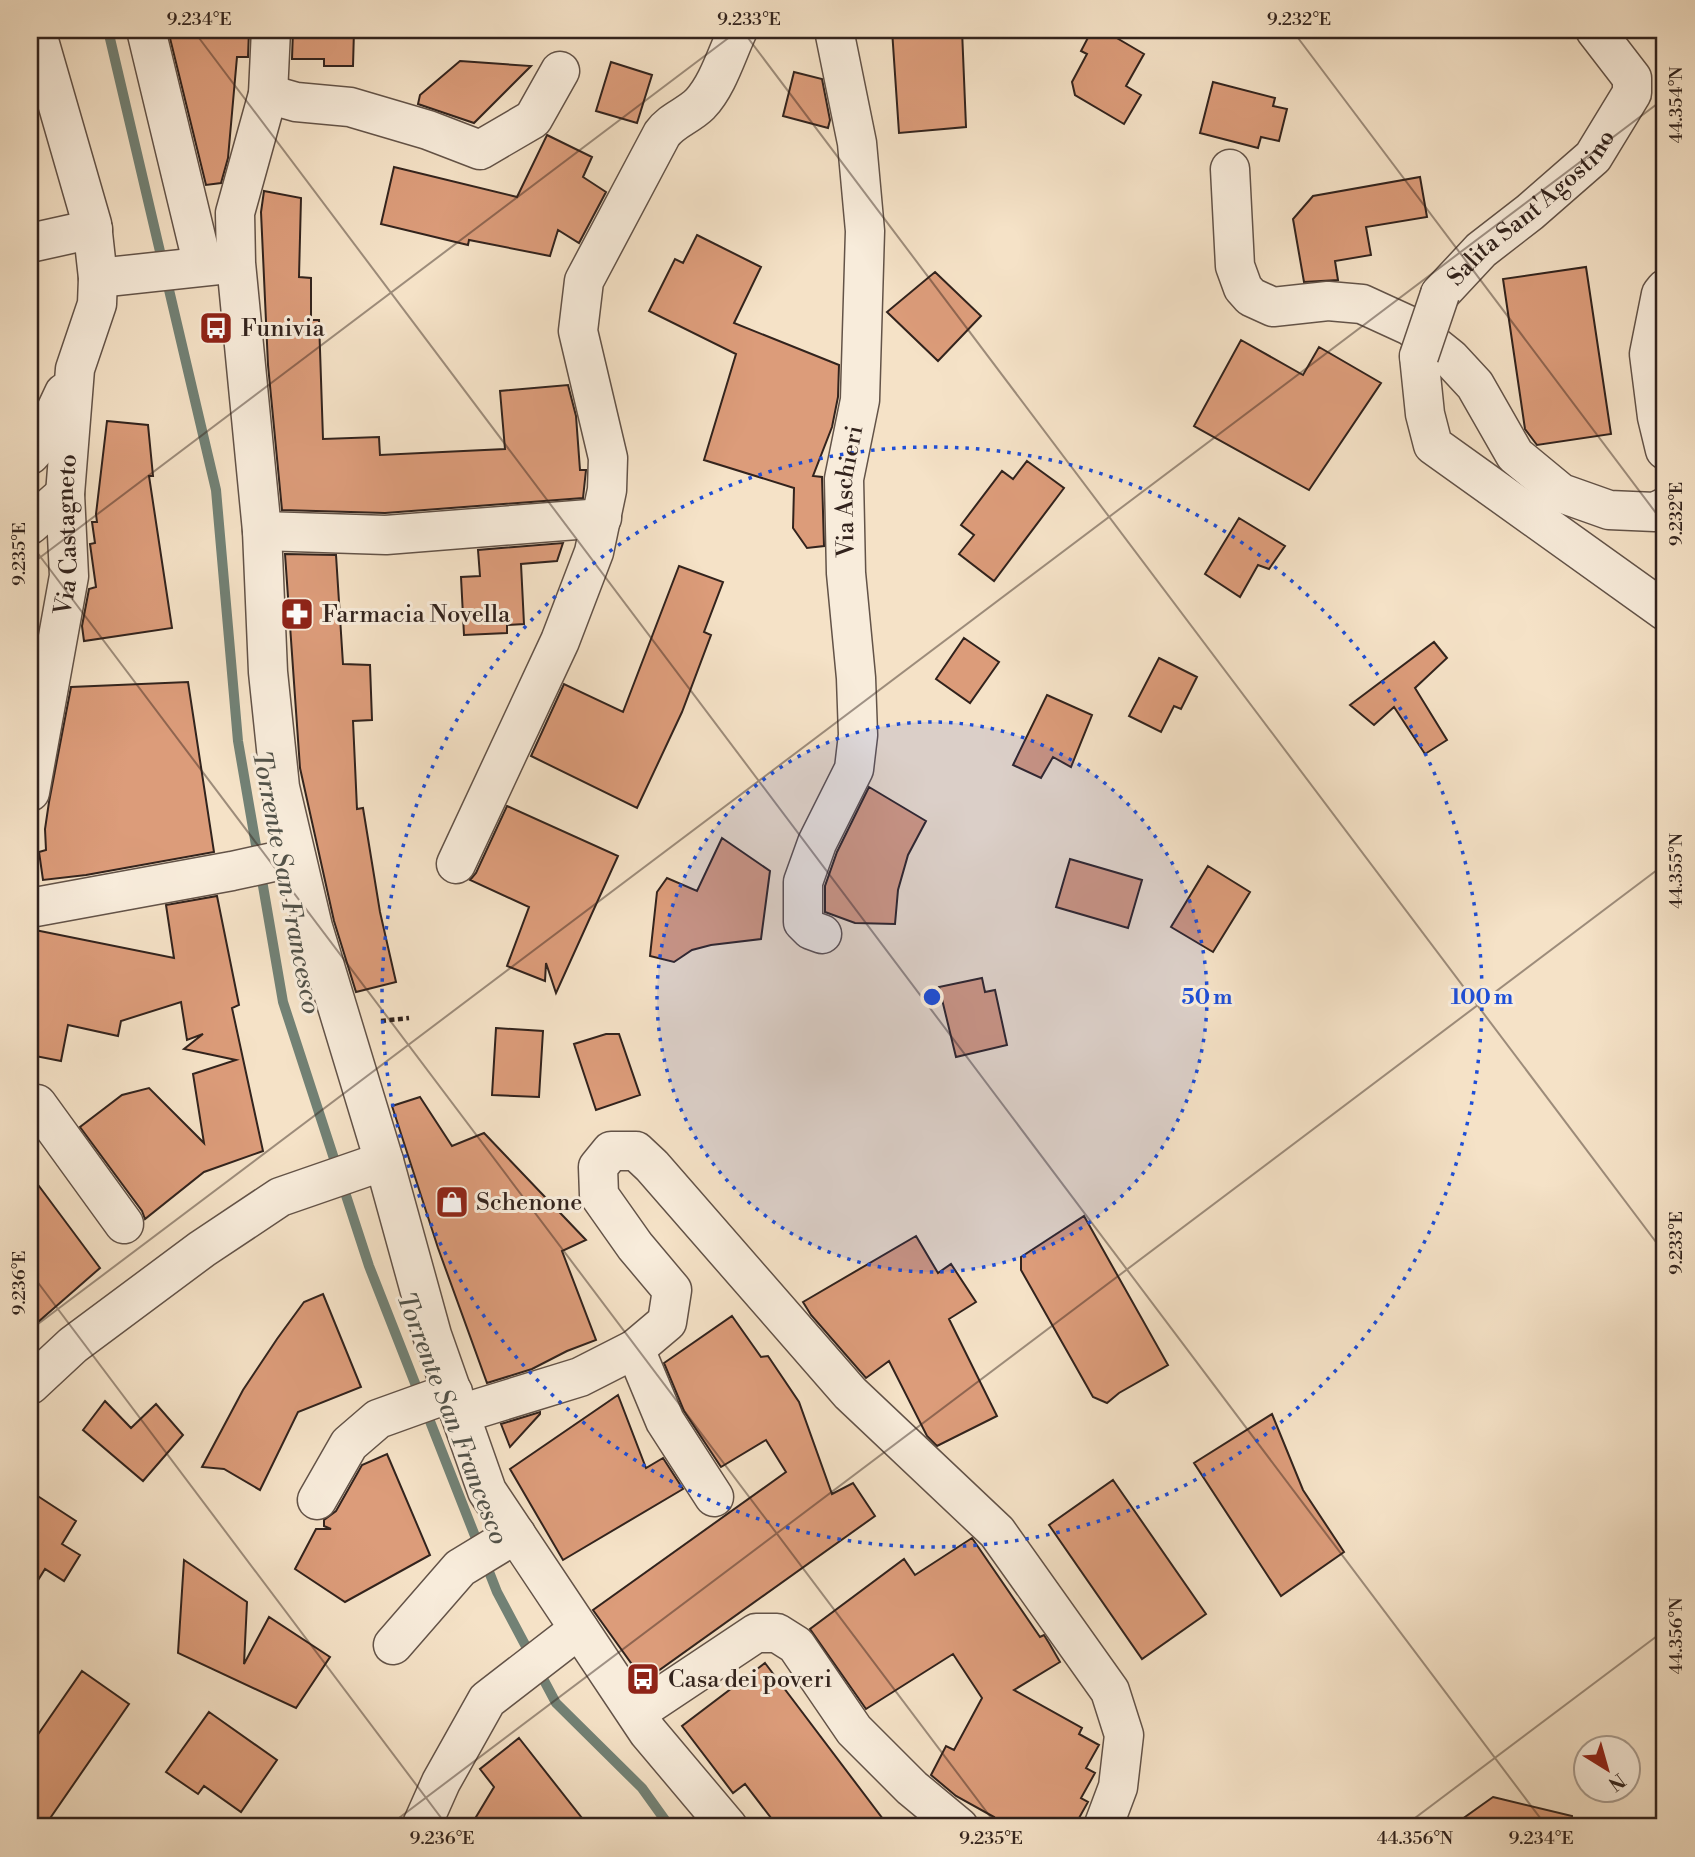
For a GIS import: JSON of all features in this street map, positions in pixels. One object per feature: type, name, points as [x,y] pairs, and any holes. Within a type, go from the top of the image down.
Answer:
[{"type":"street","name":"Via Castagneto","points":[[30,792],[69,576],[65,494],[75,369],[106,277],[36,30]]},
{"type":"street","points":[[146,30],[219,264],[262,531],[268,672],[280,787],[313,927],[377,1163],[432,1335],[447,1403],[509,1539],[571,1635],[724,1826]]},
{"type":"street","points":[[219,264],[268,94],[271,30]]},
{"type":"street","points":[[456,864],[560,641],[594,552],[602,518],[607,490],[608,458],[578,331],[584,282],[662,134],[669,124],[700,104],[714,82],[738,30]]},
{"type":"street","name":"Via Aschieri","points":[[822,934],[811,930],[803,922],[803,882],[817,843],[853,769],[858,735],[856,678],[846,573],[844,479],[860,400],[865,231],[857,143],[834,30]]},
{"type":"street","name":"Salita Sant'Agostino","points":[[1595,30],[1632,78],[1632,93],[1593,157],[1481,250],[1440,294],[1419,356],[1425,414],[1433,444],[1665,611]]},
{"type":"street","points":[[268,94],[296,102],[350,107],[428,130],[480,150],[533,119],[560,71]]},
{"type":"street","points":[[1230,169],[1235,266],[1243,288],[1251,297],[1273,307],[1328,300],[1362,304],[1410,326],[1450,358],[1475,385],[1515,455],[1561,493],[1609,510],[1655,512],[1665,507]]},
{"type":"street","points":[[30,243],[93,229]]},
{"type":"street","points":[[106,277],[219,264]]},
{"type":"street","points":[[1665,289],[1661,294],[1649,354],[1657,417],[1665,450]]},
{"type":"street","points":[[30,454],[40,444],[75,369]]},
{"type":"street","points":[[30,525],[65,494]]},
{"type":"street","points":[[262,531],[386,535],[602,518]]},
{"type":"street","points":[[30,908],[296,857]]},
{"type":"street","points":[[30,1107],[37,1104],[124,1224]]},
{"type":"street","points":[[317,1500],[349,1444],[378,1419],[580,1377],[635,1349],[667,1322],[672,1290],[635,1246],[599,1195],[598,1167],[611,1151],[636,1151],[850,1393],[997,1532],[1110,1691],[1124,1735],[1118,1787],[1103,1827]]},
{"type":"street","points":[[30,1385],[94,1329],[202,1249],[280,1198],[377,1163]]},
{"type":"street","points":[[635,1349],[666,1421],[714,1497]]},
{"type":"street","points":[[393,1645],[460,1568],[509,1539]]},
{"type":"street","points":[[636,1713],[756,1633],[777,1633],[796,1645],[853,1730],[912,1788],[959,1827]]},
{"type":"street","points":[[421,1827],[441,1782],[486,1700],[571,1635]]},
{"type":"building","points":[[168,30],[249,30],[248,57],[237,57],[228,158],[221,183],[206,185]]},
{"type":"building","points":[[293,30],[354,30],[353,66],[324,66],[324,59],[292,59]]},
{"type":"building","points":[[892,30],[962,30],[966,127],[899,133]]},
{"type":"building","points":[[1092,30],[1103,30],[1144,54],[1126,86],[1141,95],[1124,124],[1075,95],[1072,82],[1087,54],[1081,51]]},
{"type":"building","points":[[460,61],[531,66],[474,123],[418,104],[420,95]]},
{"type":"building","points":[[611,62],[652,75],[637,123],[596,111]]},
{"type":"building","points":[[794,72],[822,79],[830,120],[828,128],[783,116]]},
{"type":"building","points":[[1213,82],[1275,98],[1273,106],[1287,109],[1279,141],[1261,137],[1258,148],[1200,133]]},
{"type":"building","points":[[547,135],[592,157],[583,177],[606,192],[579,243],[558,230],[550,256],[469,240],[468,245],[381,224],[394,167],[517,197]]},
{"type":"building","points":[[1420,177],[1427,217],[1366,227],[1371,255],[1335,261],[1338,280],[1304,282],[1293,219],[1313,196]]},
{"type":"building","points":[[264,191],[301,198],[299,277],[311,278],[311,320],[319,320],[323,439],[379,437],[380,455],[505,449],[500,391],[568,385],[576,416],[580,470],[586,470],[583,498],[385,513],[282,510],[268,365],[261,212]]},
{"type":"building","points":[[697,235],[761,267],[734,323],[839,365],[838,397],[832,427],[813,476],[822,477],[824,546],[807,548],[793,528],[794,488],[704,460],[736,354],[649,311],[675,259],[683,263]]},
{"type":"building","points":[[1586,267],[1611,434],[1537,445],[1525,429],[1503,279]]},
{"type":"building","points":[[935,272],[981,316],[938,361],[887,312]]},
{"type":"building","points":[[1241,340],[1303,375],[1319,347],[1381,383],[1309,490],[1194,426]]},
{"type":"building","points":[[107,421],[148,425],[153,476],[149,476],[172,628],[84,641],[82,626],[89,589],[96,587],[90,544],[95,543],[92,522],[97,522]]},
{"type":"building","points":[[1027,461],[1064,488],[994,581],[959,554],[974,535],[961,525],[1002,471],[1013,479]]},
{"type":"building","points":[[1239,518],[1285,546],[1269,569],[1258,565],[1240,597],[1205,574]]},
{"type":"building","points":[[563,543],[557,561],[521,564],[524,624],[507,625],[507,633],[464,635],[461,577],[480,576],[478,550]]},
{"type":"building","points":[[285,554],[336,555],[343,664],[370,665],[372,720],[353,721],[357,809],[363,808],[380,912],[396,982],[356,992],[334,921],[300,768]]},
{"type":"building","points":[[679,566],[723,582],[704,632],[711,635],[682,712],[637,808],[531,756],[564,684],[623,712]]},
{"type":"building","points":[[964,638],[999,662],[970,703],[936,679]]},
{"type":"building","points":[[1434,642],[1447,658],[1415,688],[1447,740],[1425,754],[1394,707],[1374,725],[1350,705]]},
{"type":"building","points":[[1159,658],[1197,677],[1181,709],[1174,706],[1161,732],[1129,716]]},
{"type":"building","points":[[188,682],[214,852],[43,880],[39,852],[46,850],[45,829],[49,802],[71,687]]},
{"type":"building","points":[[1047,695],[1092,715],[1071,767],[1053,757],[1041,778],[1013,765]]},
{"type":"building","points":[[869,787],[926,821],[908,855],[898,890],[895,924],[855,923],[825,912],[825,886],[837,852]]},
{"type":"building","points":[[507,806],[618,856],[556,993],[546,963],[545,981],[507,966],[529,907],[470,880],[476,873]]},
{"type":"building","points":[[722,838],[770,871],[761,939],[692,950],[674,962],[650,956],[657,892],[667,878],[697,891]]},
{"type":"building","points":[[1070,859],[1142,880],[1128,928],[1056,907]]},
{"type":"building","points":[[1208,866],[1250,892],[1213,952],[1171,927]]},
{"type":"building","points":[[217,896],[239,1005],[232,1008],[263,1151],[204,1172],[145,1219],[142,1211],[80,1127],[122,1095],[149,1088],[204,1143],[193,1074],[236,1060],[184,1049],[203,1034],[187,1040],[181,1002],[121,1021],[118,1036],[68,1025],[61,1061],[30,1055],[30,929],[174,958],[166,905]]},
{"type":"building","points":[[982,978],[985,992],[995,990],[1007,1045],[956,1057],[939,987]]},
{"type":"building","points":[[496,1028],[543,1031],[539,1097],[492,1095]]},
{"type":"building","points":[[606,1034],[619,1034],[640,1095],[596,1110],[574,1044]]},
{"type":"building","points":[[420,1097],[452,1146],[484,1133],[586,1240],[562,1251],[596,1340],[532,1369],[487,1383],[438,1248],[392,1106]]},
{"type":"building","points":[[30,1174],[100,1268],[30,1329]]},
{"type":"building","points":[[1084,1216],[1168,1365],[1119,1393],[1107,1403],[1093,1397],[1021,1270],[1021,1257]]},
{"type":"building","points":[[916,1236],[938,1273],[951,1264],[976,1302],[949,1319],[997,1416],[937,1446],[927,1436],[889,1361],[866,1378],[811,1315],[803,1302]]},
{"type":"building","points":[[323,1294],[361,1387],[298,1412],[260,1490],[224,1469],[202,1467],[243,1390],[277,1339],[304,1302]]},
{"type":"building","points":[[732,1316],[761,1357],[768,1356],[799,1402],[832,1494],[853,1483],[875,1516],[644,1681],[593,1610],[786,1472],[766,1440],[721,1467],[684,1411],[664,1363]]},
{"type":"building","points":[[618,1395],[646,1468],[663,1458],[683,1489],[563,1560],[510,1469]]},
{"type":"building","points":[[105,1401],[131,1428],[156,1404],[183,1435],[143,1481],[83,1430]]},
{"type":"building","points":[[540,1414],[510,1447],[501,1424]]},
{"type":"building","points":[[1272,1414],[1303,1490],[1344,1552],[1281,1596],[1194,1463]]},
{"type":"building","points":[[387,1454],[430,1555],[345,1602],[295,1569],[316,1529],[331,1529],[324,1526],[324,1520],[336,1511],[362,1465]]},
{"type":"building","points":[[1113,1480],[1206,1614],[1142,1659],[1049,1525]]},
{"type":"building","points":[[30,1491],[76,1521],[62,1544],[80,1555],[64,1581],[45,1569],[30,1593]]},
{"type":"building","points":[[972,1538],[1040,1637],[1044,1635],[1060,1662],[1014,1690],[1082,1728],[1079,1734],[1099,1745],[1086,1768],[1095,1773],[1081,1798],[1088,1802],[1074,1827],[989,1827],[994,1817],[956,1796],[931,1775],[946,1746],[954,1750],[982,1698],[953,1654],[866,1709],[810,1629],[904,1559],[915,1575]]},
{"type":"building","points":[[184,1560],[247,1602],[244,1664],[269,1617],[330,1657],[296,1708],[178,1653]]},
{"type":"building","points":[[765,1663],[889,1827],[778,1827],[745,1784],[733,1793],[682,1726]]},
{"type":"building","points":[[82,1671],[129,1704],[44,1827],[30,1827],[30,1746]]},
{"type":"building","points":[[209,1712],[277,1760],[241,1812],[204,1786],[198,1794],[166,1772]]},
{"type":"building","points":[[519,1738],[589,1827],[470,1827],[494,1787],[480,1769]]},
{"type":"building","points":[[1493,1797],[1572,1816],[1571,1827],[1451,1827]]},
{"type":"waterway","name":"Torrente San Francesco","points":[[108,30],[216,490],[238,741],[283,1002],[369,1266],[497,1592],[556,1703],[642,1788],[670,1827]]},
{"type":"place","name":"Funivia","points":[[216,328]]},
{"type":"place","name":"Farmacia Novella","points":[[297,614]]},
{"type":"place","name":"Schenone","points":[[452,1202]]},
{"type":"place","name":"Casa dei poveri","points":[[643,1679]]}]
